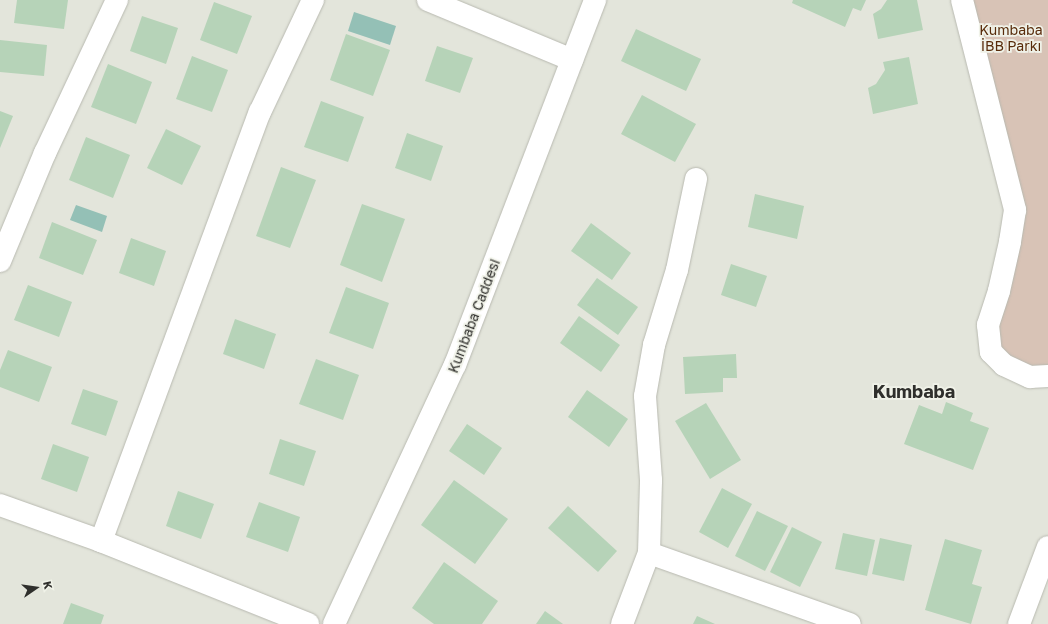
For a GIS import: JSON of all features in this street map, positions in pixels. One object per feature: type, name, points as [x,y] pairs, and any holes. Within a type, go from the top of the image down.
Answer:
[{"type":"street","points":[[0,261],[45,153],[118,0]]},
{"type":"street","points":[[101,541],[260,112],[313,0]]},
{"type":"street","points":[[428,0],[572,60]]},
{"type":"street","name":"Kumbaba Caddesi","points":[[334,624],[455,365],[595,0]]},
{"type":"street","points":[[962,0],[1015,210],[1010,242],[999,291],[988,325],[991,352],[1004,365],[1030,377],[1048,376]]},
{"type":"street","points":[[622,624],[649,553],[651,480],[645,396],[654,345],[677,270],[696,180]]},
{"type":"street","points":[[0,505],[101,541],[308,624]]},
{"type":"street","points":[[1019,624],[1048,547]]},
{"type":"street","points":[[649,553],[850,624]]},
{"type":"green space","name":"Kumbaba İBB Parkı","points":[[962,0],[1048,0],[1048,376],[991,352],[1015,210]]},
{"type":"water","points":[[354,12],[396,26],[390,45],[348,31]]},
{"type":"water","points":[[76,205],[107,216],[102,232],[70,220]]},
{"type":"building","points":[[17,0],[68,0],[64,29],[14,23]]},
{"type":"building","points":[[793,0],[866,0],[861,11],[853,8],[845,27],[792,3]]},
{"type":"building","points":[[887,0],[917,0],[923,30],[878,39],[873,14],[881,9]]},
{"type":"building","points":[[214,2],[252,16],[237,54],[200,40]]},
{"type":"building","points":[[142,16],[178,28],[166,64],[130,51]]},
{"type":"building","points":[[636,29],[701,59],[686,91],[621,61]]},
{"type":"building","points":[[346,34],[390,50],[373,96],[330,80]]},
{"type":"building","points":[[0,40],[47,45],[44,76],[0,72]]},
{"type":"building","points":[[437,46],[473,58],[460,93],[425,81]]},
{"type":"building","points":[[192,56],[228,70],[212,112],[176,99]]},
{"type":"building","points":[[909,57],[918,104],[873,114],[868,88],[876,84],[885,70],[883,62]]},
{"type":"building","points":[[108,64],[152,82],[136,124],[91,107]]},
{"type":"building","points":[[642,95],[696,124],[675,162],[621,134]]},
{"type":"building","points":[[321,101],[364,117],[348,162],[304,147]]},
{"type":"building","points":[[0,111],[13,116],[0,148]]},
{"type":"building","points":[[166,129],[201,146],[182,185],[147,168]]},
{"type":"building","points":[[407,133],[443,146],[431,181],[395,168]]},
{"type":"building","points":[[86,137],[130,155],[113,198],[69,180]]},
{"type":"building","points":[[281,167],[316,180],[290,248],[256,236]]},
{"type":"building","points":[[755,194],[804,206],[797,239],[748,227]]},
{"type":"building","points":[[362,204],[405,219],[382,282],[340,265]]},
{"type":"building","points":[[52,222],[97,240],[83,275],[39,258]]},
{"type":"building","points":[[591,223],[631,253],[612,280],[571,251]]},
{"type":"building","points":[[131,238],[166,251],[154,286],[119,273]]},
{"type":"building","points":[[731,264],[767,276],[756,307],[721,295]]},
{"type":"building","points":[[597,278],[638,307],[618,335],[577,305]]},
{"type":"building","points":[[28,285],[72,302],[59,337],[14,320]]},
{"type":"building","points":[[346,287],[389,303],[373,349],[329,333]]},
{"type":"building","points":[[579,316],[620,345],[601,372],[560,343]]},
{"type":"building","points":[[235,319],[276,334],[264,369],[223,354]]},
{"type":"building","points":[[8,350],[52,367],[39,402],[0,387],[0,370]]},
{"type":"building","points":[[736,354],[737,378],[723,378],[723,392],[685,394],[683,357]]},
{"type":"building","points":[[316,359],[359,375],[343,420],[299,404]]},
{"type":"building","points":[[83,389],[118,401],[106,436],[71,424]]},
{"type":"building","points":[[587,390],[628,419],[609,447],[568,417]]},
{"type":"building","points":[[946,402],[973,413],[970,421],[989,428],[973,470],[904,444],[919,405],[942,414]]},
{"type":"building","points":[[706,403],[741,460],[710,479],[675,421]]},
{"type":"building","points":[[467,424],[502,448],[484,475],[449,451]]},
{"type":"building","points":[[280,439],[316,451],[304,486],[269,474]]},
{"type":"building","points":[[53,444],[89,457],[77,492],[41,479]]},
{"type":"building","points":[[454,480],[508,519],[475,564],[421,525]]},
{"type":"building","points":[[722,488],[752,504],[728,548],[699,532]]},
{"type":"building","points":[[178,491],[214,504],[201,539],[166,526]]},
{"type":"building","points":[[259,502],[300,517],[288,552],[246,537]]},
{"type":"building","points":[[568,506],[617,551],[598,572],[548,528]]},
{"type":"building","points":[[757,511],[788,526],[765,571],[735,556]]},
{"type":"building","points":[[792,527],[822,542],[800,587],[770,572]]},
{"type":"building","points":[[843,533],[875,540],[867,576],[835,569]]},
{"type":"building","points":[[880,538],[912,545],[904,581],[872,574]]},
{"type":"building","points":[[945,539],[982,550],[972,584],[982,587],[971,624],[925,610]]},
{"type":"building","points":[[444,562],[498,601],[482,624],[434,624],[412,608]]},
{"type":"building","points":[[71,603],[104,615],[101,624],[63,624]]},
{"type":"building","points":[[545,611],[563,624],[536,624]]},
{"type":"building","points":[[697,616],[715,624],[693,624]]},
{"type":"district","name":"Kumbaba","points":[[914,391]]}]
